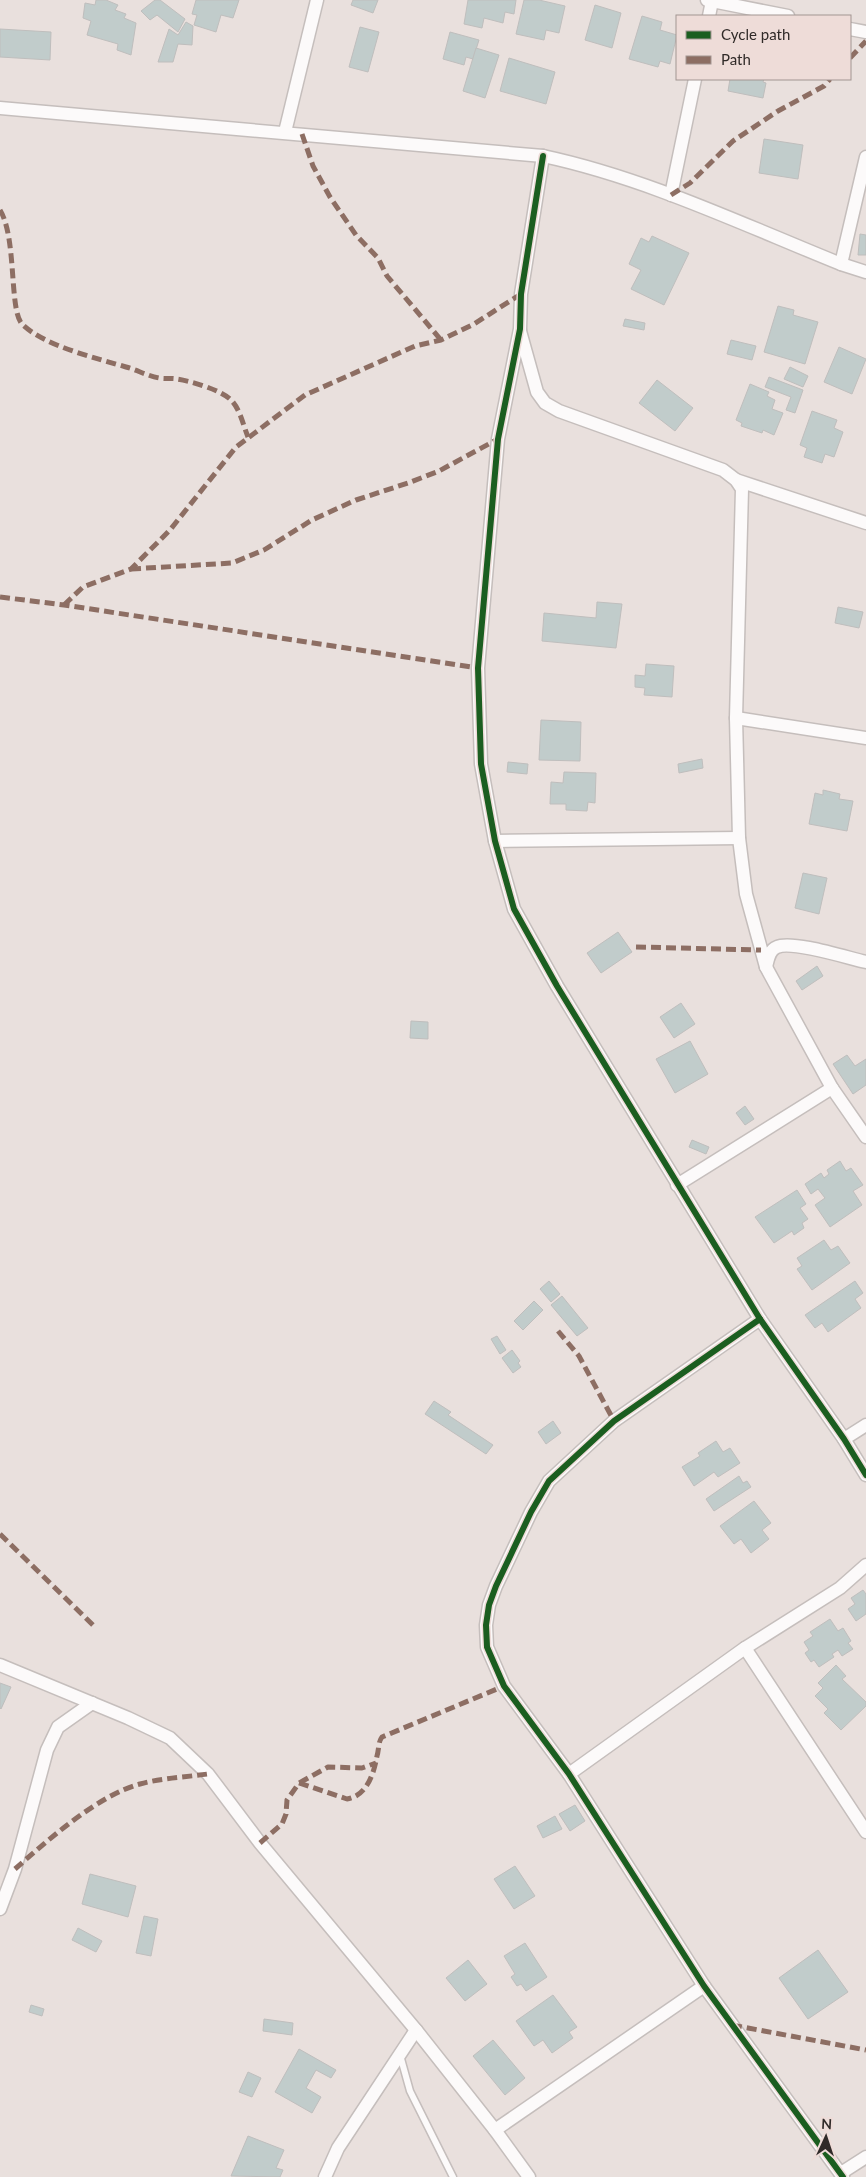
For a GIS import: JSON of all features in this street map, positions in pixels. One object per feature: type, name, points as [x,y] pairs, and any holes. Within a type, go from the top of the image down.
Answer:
[{"type":"street","points":[[285,132],[317,0]]},
{"type":"street","points":[[709,15],[710,0],[783,15]]},
{"type":"street","points":[[851,28],[866,32]]},
{"type":"street","points":[[671,195],[695,80]]},
{"type":"street","points":[[2,111],[285,132],[543,156],[587,166],[671,195],[841,264],[866,272]]},
{"type":"street","points":[[543,156],[521,294],[520,329],[498,439],[478,668],[481,764],[494,841],[514,909],[557,986],[760,1319],[844,1439],[866,1475]]},
{"type":"street","points":[[841,264],[866,157]]},
{"type":"street","points":[[520,329],[537,392],[545,403],[559,412],[723,470],[736,480],[742,489],[736,718],[739,838],[746,894],[766,967],[832,1088],[866,1136]]},
{"type":"street","points":[[736,480],[866,523]]},
{"type":"street","points":[[736,718],[866,738]]},
{"type":"street","points":[[494,841],[739,838]]},
{"type":"street","points":[[766,967],[770,953],[776,947],[784,945],[797,946],[866,962]]},
{"type":"street","points":[[677,1185],[832,1088]]},
{"type":"street","points":[[760,1319],[614,1421],[549,1481],[530,1512],[489,1605],[486,1625],[488,1647],[504,1686],[569,1774],[704,1986],[842,2175],[866,2157]]},
{"type":"street","points":[[844,1439],[866,1425]]},
{"type":"street","points":[[569,1774],[745,1648],[840,1588],[866,1565]]},
{"type":"street","points":[[745,1648],[866,1832]]},
{"type":"street","points":[[0,1665],[170,1738],[208,1774],[260,1843],[416,2030],[495,2130],[529,2177]]},
{"type":"street","points":[[0,1909],[15,1869],[47,1750],[58,1727],[92,1703]]},
{"type":"street","points":[[495,2130],[704,1986]]},
{"type":"street","points":[[325,2177],[338,2148],[416,2030]]},
{"type":"lane","points":[[400,2054],[410,2092],[453,2177]]},
{"type":"building","points":[[96,0],[106,0],[118,5],[115,10],[126,14],[124,18],[136,23],[131,55],[117,50],[118,44],[87,35],[91,21],[83,18],[85,3],[95,5]]},
{"type":"building","points":[[155,0],[160,0],[185,19],[178,32],[157,15],[150,20],[141,11]]},
{"type":"building","points":[[196,0],[239,0],[233,18],[221,15],[216,32],[194,25],[197,15],[192,14]]},
{"type":"building","points":[[353,0],[378,0],[373,13],[351,5]]},
{"type":"building","points":[[468,0],[516,0],[514,14],[505,12],[503,23],[484,18],[482,28],[464,24]]},
{"type":"building","points":[[524,0],[539,0],[565,6],[559,33],[546,30],[544,40],[516,34]]},
{"type":"building","points":[[595,5],[621,13],[612,48],[585,40]]},
{"type":"building","points":[[642,16],[662,22],[660,30],[676,35],[670,64],[660,61],[658,67],[629,59]]},
{"type":"building","points":[[186,22],[193,26],[192,45],[178,44],[173,62],[158,62],[169,29],[178,35]]},
{"type":"building","points":[[360,27],[379,32],[368,72],[349,67]]},
{"type":"building","points":[[0,29],[51,32],[50,60],[0,57]]},
{"type":"building","points":[[450,32],[479,40],[473,59],[466,57],[464,65],[443,59]]},
{"type":"building","points":[[476,48],[499,55],[485,98],[463,91]]},
{"type":"building","points":[[509,58],[555,72],[546,104],[500,91]]},
{"type":"building","points":[[730,80],[764,80],[763,82],[766,83],[763,98],[728,91]]},
{"type":"building","points":[[764,139],[803,145],[798,179],[759,173]]},
{"type":"building","points":[[860,234],[866,235],[866,255],[858,255]]},
{"type":"building","points":[[652,236],[689,253],[664,305],[631,289],[641,270],[629,264],[641,238],[649,242]]},
{"type":"building","points":[[778,306],[794,310],[793,315],[818,322],[805,364],[764,352]]},
{"type":"building","points":[[625,319],[645,323],[644,330],[623,326]]},
{"type":"building","points":[[731,340],[756,346],[752,360],[727,354]]},
{"type":"building","points":[[839,347],[866,359],[852,394],[824,382]]},
{"type":"building","points":[[790,367],[808,376],[803,387],[784,379]]},
{"type":"building","points":[[769,377],[803,390],[795,413],[786,410],[791,397],[765,387]]},
{"type":"building","points":[[657,380],[693,408],[675,431],[639,403]]},
{"type":"building","points":[[750,384],[769,392],[767,396],[775,400],[772,409],[783,413],[774,435],[763,430],[762,433],[741,426],[742,423],[736,420]]},
{"type":"building","points":[[812,411],[837,420],[834,428],[843,432],[834,457],[825,454],[822,463],[804,457],[807,448],[800,445]]},
{"type":"building","points":[[597,602],[622,604],[616,648],[542,641],[544,613],[596,618]]},
{"type":"building","points":[[838,607],[863,612],[859,628],[835,623]]},
{"type":"building","points":[[646,664],[674,666],[672,697],[644,695],[645,688],[635,687],[635,675],[645,676]]},
{"type":"building","points":[[541,720],[581,722],[580,761],[539,760]]},
{"type":"building","points":[[702,759],[703,768],[679,773],[678,764]]},
{"type":"building","points":[[508,762],[528,764],[527,774],[507,772]]},
{"type":"building","points":[[564,772],[596,773],[595,803],[588,802],[587,811],[566,810],[566,804],[550,804],[551,782],[563,783]]},
{"type":"building","points":[[823,790],[840,794],[839,799],[853,801],[847,831],[809,824],[815,793],[823,795]]},
{"type":"building","points":[[803,873],[827,878],[819,914],[795,908]]},
{"type":"building","points":[[618,932],[632,952],[601,973],[587,953]]},
{"type":"building","points":[[817,966],[823,976],[802,990],[796,981]]},
{"type":"building","points":[[681,1003],[695,1024],[674,1038],[660,1017]]},
{"type":"building","points":[[411,1021],[428,1022],[428,1039],[410,1038]]},
{"type":"building","points":[[690,1041],[708,1074],[675,1093],[656,1059]]},
{"type":"building","points":[[847,1055],[855,1066],[866,1059],[866,1085],[853,1094],[833,1064]]},
{"type":"building","points":[[745,1106],[754,1119],[745,1125],[736,1113]]},
{"type":"building","points":[[692,1140],[709,1147],[706,1154],[689,1147]]},
{"type":"building","points":[[840,1161],[846,1171],[851,1168],[863,1185],[853,1191],[862,1205],[830,1227],[815,1205],[825,1198],[818,1189],[811,1194],[805,1184],[821,1173],[824,1178],[829,1174],[827,1170]]},
{"type":"building","points":[[797,1190],[806,1204],[800,1208],[808,1219],[802,1223],[804,1228],[794,1235],[792,1231],[774,1243],[755,1217]]},
{"type":"building","points":[[824,1240],[831,1250],[838,1246],[850,1263],[812,1290],[797,1269],[802,1266],[797,1258]]},
{"type":"building","points":[[549,1281],[560,1294],[551,1302],[540,1289]]},
{"type":"building","points":[[855,1281],[863,1293],[855,1299],[861,1308],[828,1332],[822,1323],[815,1328],[805,1315]]},
{"type":"building","points":[[562,1296],[588,1328],[577,1336],[551,1305]]},
{"type":"building","points":[[534,1301],[543,1310],[523,1330],[514,1321]]},
{"type":"building","points":[[497,1336],[506,1350],[500,1354],[491,1339]]},
{"type":"building","points":[[512,1350],[520,1361],[518,1363],[521,1367],[513,1373],[502,1358]]},
{"type":"building","points":[[434,1401],[451,1412],[448,1415],[493,1445],[486,1454],[425,1414]]},
{"type":"building","points":[[553,1421],[561,1433],[546,1444],[538,1432]]},
{"type":"building","points":[[716,1441],[723,1452],[730,1448],[740,1463],[718,1477],[714,1472],[694,1486],[682,1467],[700,1456],[698,1453]]},
{"type":"building","points":[[739,1476],[743,1483],[747,1481],[751,1487],[714,1511],[706,1499]]},
{"type":"building","points":[[754,1501],[771,1523],[762,1530],[769,1539],[751,1553],[741,1539],[734,1544],[720,1526]]},
{"type":"building","points":[[863,1590],[866,1594],[866,1614],[856,1621],[848,1609],[855,1604],[851,1598]]},
{"type":"building","points":[[830,1619],[838,1631],[843,1628],[851,1641],[848,1643],[853,1649],[842,1656],[838,1650],[832,1654],[834,1657],[819,1667],[814,1660],[811,1662],[805,1653],[809,1650],[804,1642],[813,1636],[810,1632]]},
{"type":"building","points":[[836,1665],[846,1676],[842,1679],[866,1702],[866,1706],[841,1730],[824,1713],[828,1709],[815,1696],[823,1688],[818,1683]]},
{"type":"building","points":[[0,1683],[11,1687],[1,1709],[0,1708]]},
{"type":"building","points":[[575,1805],[585,1821],[570,1831],[559,1814]]},
{"type":"building","points":[[555,1816],[562,1829],[543,1838],[537,1826]]},
{"type":"building","points":[[515,1866],[535,1896],[514,1909],[494,1879]]},
{"type":"building","points":[[90,1874],[136,1886],[128,1917],[82,1904]]},
{"type":"building","points":[[144,1916],[158,1919],[151,1956],[136,1953]]},
{"type":"building","points":[[78,1928],[102,1941],[96,1952],[72,1940]]},
{"type":"building","points":[[525,1943],[547,1977],[526,1991],[521,1984],[517,1986],[511,1977],[515,1974],[504,1956]]},
{"type":"building","points":[[818,1950],[848,1992],[808,2019],[779,1978]]},
{"type":"building","points":[[468,1960],[487,1984],[465,2001],[446,1978]]},
{"type":"building","points":[[553,1995],[577,2027],[569,2032],[573,2038],[552,2053],[543,2040],[534,2046],[516,2021]]},
{"type":"building","points":[[31,2005],[44,2009],[42,2016],[29,2012]]},
{"type":"building","points":[[264,2019],[293,2023],[292,2035],[263,2031]]},
{"type":"building","points":[[493,2040],[525,2078],[505,2095],[473,2056]]},
{"type":"building","points":[[299,2049],[336,2070],[331,2078],[316,2070],[306,2088],[321,2097],[312,2113],[275,2092]]},
{"type":"building","points":[[248,2072],[261,2078],[252,2097],[239,2092]]},
{"type":"building","points":[[248,2136],[284,2150],[276,2168],[283,2170],[280,2177],[231,2176]]},
{"type":"marked path","points":[[851,57],[866,41]]},
{"type":"marked path","points":[[671,195],[690,183],[733,141],[778,111],[824,86],[829,80]]},
{"type":"marked path","points":[[302,134],[313,166],[330,197],[356,235],[378,258],[387,276],[441,340]]},
{"type":"marked path","points":[[0,210],[9,238],[15,304],[22,324],[43,339],[71,350],[155,377],[183,380],[219,392],[230,399],[236,407],[248,437]]},
{"type":"marked path","points":[[64,605],[83,587],[131,569],[170,530],[236,447],[305,395],[415,346],[441,340],[474,324],[521,294]]},
{"type":"marked path","points":[[131,569],[232,563],[264,550],[312,520],[356,500],[439,471],[498,439]]},
{"type":"marked path","points":[[0,597],[478,668]]},
{"type":"marked path","points":[[636,947],[761,950]]},
{"type":"marked path","points":[[558,1331],[579,1356],[614,1421]]},
{"type":"marked path","points":[[0,1534],[94,1626]]},
{"type":"marked path","points":[[299,1783],[347,1799],[354,1797],[368,1783],[376,1763],[382,1737],[504,1686]]},
{"type":"marked path","points":[[260,1843],[282,1824],[286,1814],[287,1800],[299,1783],[328,1767],[362,1768],[376,1763]]},
{"type":"marked path","points":[[15,1869],[74,1820],[107,1798],[140,1784],[208,1774]]},
{"type":"marked path","points":[[732,2025],[866,2050]]},
{"type":"cycle path","points":[[543,156],[521,294],[520,329],[498,439],[478,668],[481,764],[495,841],[514,909],[557,986],[760,1319],[844,1439],[866,1475]]},
{"type":"cycle path","points":[[760,1319],[614,1421],[549,1481],[531,1512],[496,1586],[489,1605],[486,1625],[487,1647],[504,1686],[569,1774],[704,1986],[843,2177]]}]
